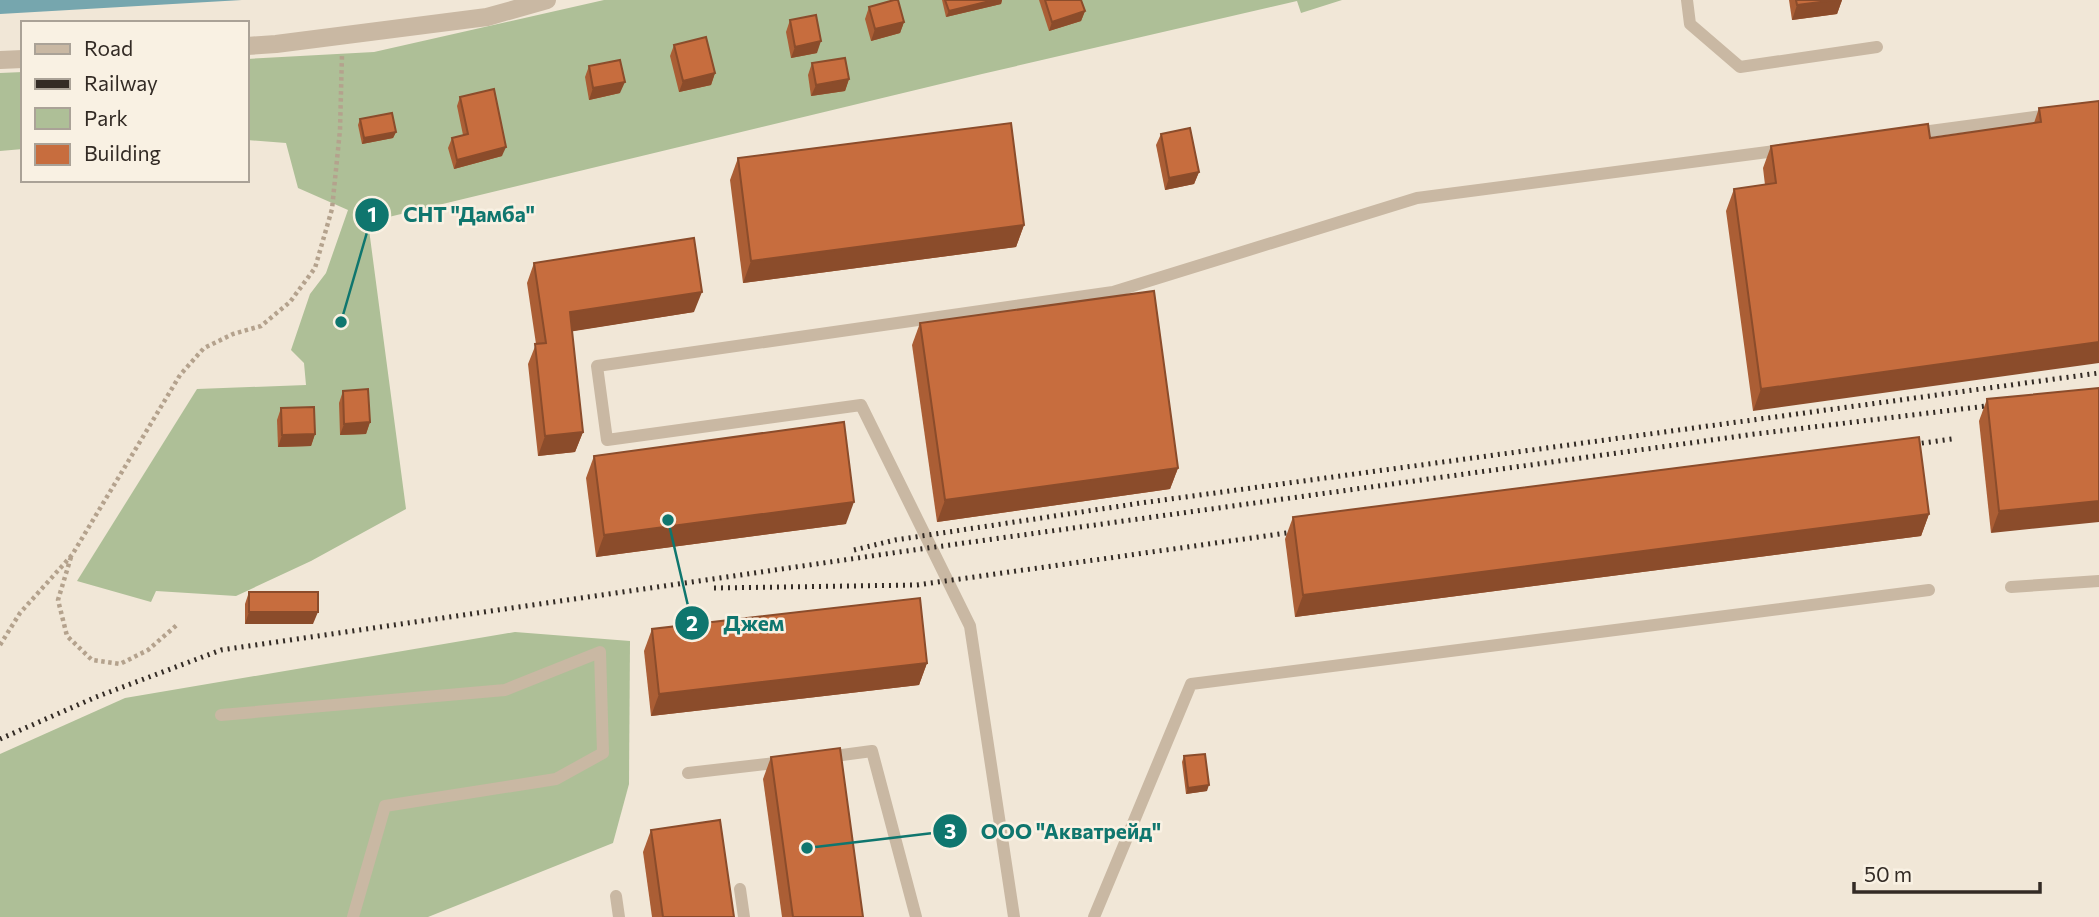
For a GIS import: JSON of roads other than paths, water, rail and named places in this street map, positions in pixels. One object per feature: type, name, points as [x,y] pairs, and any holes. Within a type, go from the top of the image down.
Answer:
[{"type":"street","points":[[248,46],[487,17],[547,0]]},
{"type":"street","points":[[0,60],[21,59]]},
{"type":"lane","points":[[1687,0],[1690,24],[1740,66],[1877,47]]},
{"type":"lane","points":[[1908,134],[2058,114]]},
{"type":"lane","points":[[1014,917],[970,626],[861,405],[607,440],[597,366],[1113,292],[1417,198],[1799,148]]},
{"type":"lane","points":[[2011,587],[2099,581]]},
{"type":"lane","points":[[1094,917],[1191,684],[1929,590]]},
{"type":"lane","points":[[221,715],[505,690],[600,652],[603,753],[556,779],[385,806],[353,917]]},
{"type":"lane","points":[[819,758],[872,751],[916,917]]},
{"type":"lane","points":[[688,773],[793,761]]},
{"type":"lane","points":[[740,889],[744,917]]},
{"type":"lane","points":[[615,896],[618,917]]},
{"type":"water","points":[[0,0],[242,0],[0,14]]},
{"type":"railway","points":[[854,550],[895,540],[1141,503],[2099,373]]},
{"type":"railway","points":[[0,739],[96,697],[221,650],[899,552],[1755,434],[2003,404]]},
{"type":"railway","points":[[1901,446],[1952,439]]},
{"type":"railway","points":[[714,588],[917,585],[1308,530]]},
{"type":"place","name":"СНТ \"Дамба\"","points":[[341,322]]},
{"type":"place","name":"Джем","points":[[668,520]]},
{"type":"place","name":"ООО \"Акватрейд\"","points":[[807,848]]}]
